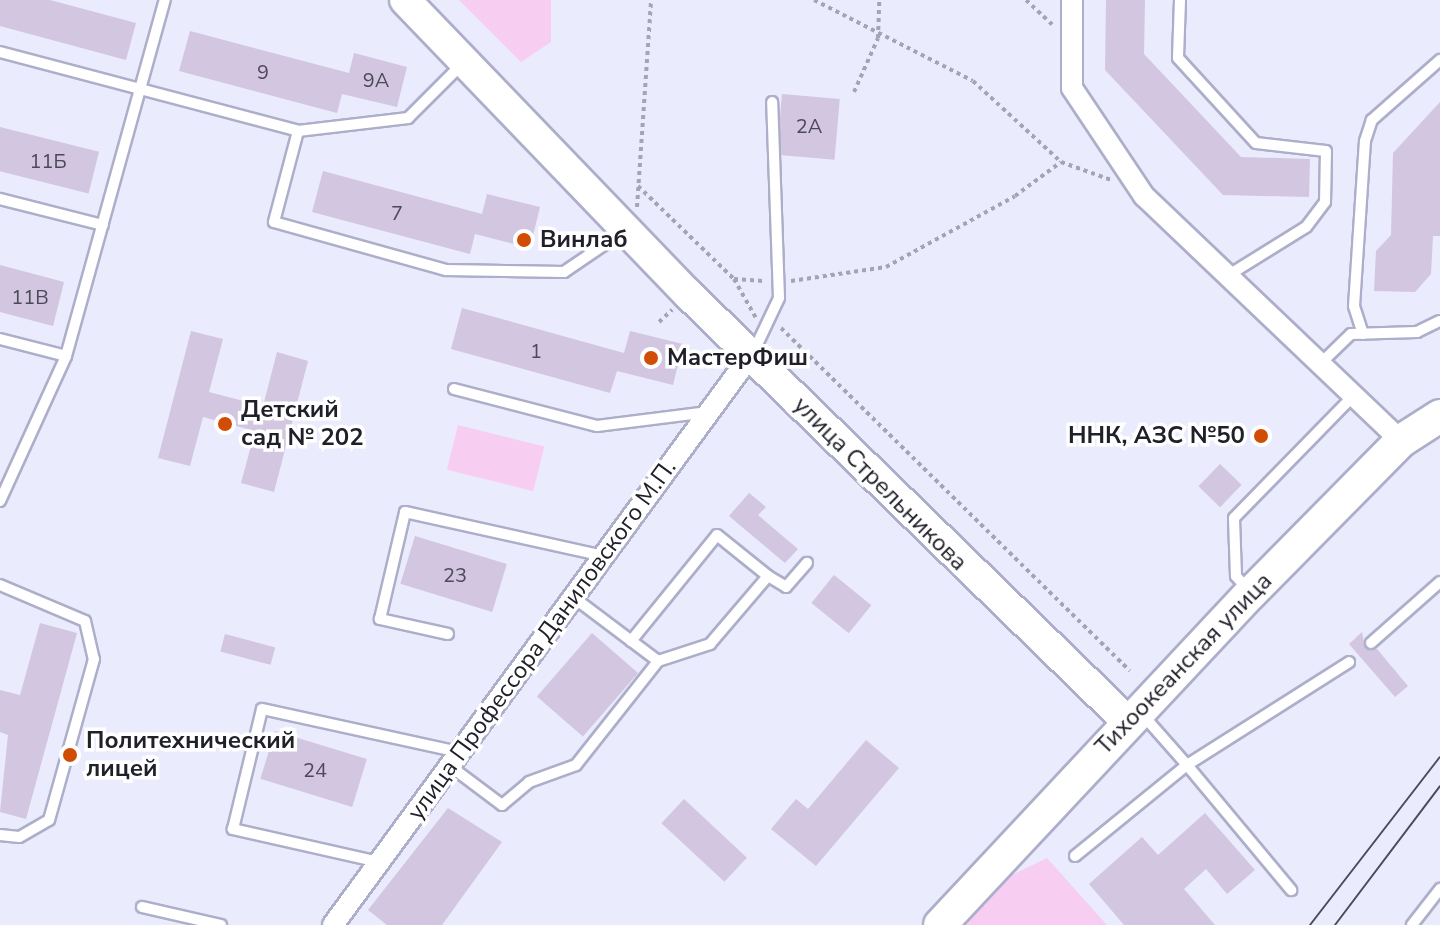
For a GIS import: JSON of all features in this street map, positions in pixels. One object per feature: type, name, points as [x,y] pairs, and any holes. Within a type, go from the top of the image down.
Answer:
[{"type":"main road","name":"Тихоокеанская улица","points":[[940,925],[1250,594],[1401,441],[1440,416]]},
{"type":"street","name":"улица Стрельникова","points":[[405,0],[464,62],[631,222],[751,355],[1133,716]]},
{"type":"street","points":[[1072,0],[1072,88],[1133,179],[1401,441]]},
{"type":"street","name":"улица Профессора Даниловского М.П.","points":[[333,925],[751,355]]},
{"type":"lane","points":[[0,501],[66,356],[165,0]]},
{"type":"lane","points":[[1180,0],[1178,58],[1256,143],[1326,151],[1325,202],[1306,227],[1229,275]]},
{"type":"lane","points":[[0,52],[298,131],[408,118],[464,62]]},
{"type":"lane","points":[[1363,334],[1354,306],[1365,141],[1372,120],[1440,60]]},
{"type":"lane","points":[[751,355],[774,320],[778,281],[772,102]]},
{"type":"lane","points":[[298,131],[274,222],[446,270],[564,272],[631,222]]},
{"type":"lane","points":[[0,199],[103,225]]},
{"type":"lane","points":[[1322,362],[1351,334],[1417,332],[1440,321]]},
{"type":"lane","points":[[0,339],[66,356]]},
{"type":"lane","points":[[454,389],[597,426],[710,411]]},
{"type":"lane","points":[[1250,594],[1236,576],[1234,518],[1354,395]]},
{"type":"lane","points":[[448,634],[380,619],[405,512],[603,556]]},
{"type":"lane","points":[[631,641],[717,535],[786,587],[807,563]]},
{"type":"lane","points":[[379,862],[233,829],[262,709],[455,759],[502,805],[529,782],[576,765],[658,661],[710,644],[768,576]]},
{"type":"lane","points":[[1371,643],[1440,582]]},
{"type":"lane","points":[[0,585],[85,621],[94,659],[49,820],[19,837],[0,835]]},
{"type":"lane","points":[[573,597],[658,661]]},
{"type":"lane","points":[[1075,856],[1187,765],[1349,662]]},
{"type":"lane","points":[[1133,716],[1187,765],[1291,890]]},
{"type":"lane","points":[[1412,925],[1440,889]]},
{"type":"lane","points":[[142,907],[221,925]]},
{"type":"path","points":[[631,222],[638,186],[651,0]]},
{"type":"path","points":[[814,0],[878,38],[973,81],[1061,162],[1097,178],[1133,179]]},
{"type":"path","points":[[854,92],[878,38],[879,0]]},
{"type":"path","points":[[1026,0],[1071,41]]},
{"type":"path","points":[[734,279],[778,281],[886,267],[1015,196],[1061,162]]},
{"type":"path","points":[[638,186],[734,279],[754,318],[774,320],[1130,671]]},
{"type":"shaded area","points":[[459,0],[551,0],[551,42],[521,62]]},
{"type":"shaded area","points":[[458,425],[544,447],[533,491],[447,470]]},
{"type":"shaded area","points":[[1047,858],[1107,925],[952,925],[985,888]]},
{"type":"building","points":[[0,0],[50,0],[136,23],[126,60],[0,26]]},
{"type":"building","points":[[1106,0],[1145,0],[1144,54],[1241,157],[1310,159],[1309,197],[1223,195],[1105,70]]},
{"type":"building","points":[[190,31],[349,73],[354,53],[407,67],[397,107],[342,94],[337,113],[179,71]]},
{"type":"building","points":[[782,94],[840,99],[834,160],[777,155]]},
{"type":"building","points":[[1440,102],[1440,236],[1433,236],[1431,274],[1415,292],[1374,291],[1376,251],[1391,235],[1393,153]]},
{"type":"building","points":[[0,127],[99,152],[89,193],[0,171]]},
{"type":"building","points":[[323,171],[482,214],[487,194],[540,207],[530,248],[475,234],[470,254],[312,212]]},
{"type":"building","points":[[0,265],[64,282],[53,326],[0,312]]},
{"type":"building","points":[[462,308],[624,353],[630,331],[683,344],[673,385],[617,371],[610,393],[451,349]]},
{"type":"building","points":[[191,331],[223,339],[209,392],[263,406],[277,352],[308,361],[274,492],[241,483],[255,431],[203,417],[190,466],[158,458]]},
{"type":"building","points":[[1220,464],[1242,485],[1220,507],[1198,486]]},
{"type":"building","points":[[749,493],[766,507],[758,515],[798,549],[785,563],[729,516]]},
{"type":"building","points":[[415,536],[507,564],[492,612],[400,584]]},
{"type":"building","points":[[834,575],[871,605],[849,633],[811,603]]},
{"type":"building","name":"Политехнический лицей","points":[[40,623],[77,633],[26,819],[0,812],[8,735],[0,732],[0,690],[20,695]]},
{"type":"building","points":[[1362,632],[1365,648],[1377,649],[1408,686],[1395,697],[1349,644]]},
{"type":"building","points":[[592,633],[638,673],[583,736],[537,696]]},
{"type":"building","points":[[225,634],[275,647],[271,665],[220,651]]},
{"type":"building","points":[[275,731],[367,759],[352,807],[260,779]]},
{"type":"building","points":[[866,740],[899,768],[816,866],[771,829],[796,799],[808,809]]},
{"type":"building","points":[[684,799],[747,858],[724,882],[661,823]]},
{"type":"building","points":[[448,808],[502,842],[442,925],[387,925],[368,910]]},
{"type":"building","points":[[1205,813],[1255,870],[1227,894],[1206,869],[1184,889],[1215,925],[1124,925],[1089,884],[1142,837],[1158,855]]},
{"type":"tram line","points":[[1310,925],[1440,757]]},
{"type":"tram line","points":[[1335,925],[1440,786]]},
{"type":"place","name":"Винлаб","points":[[524,240]]},
{"type":"place","name":"МастерФиш","points":[[651,358]]},
{"type":"place","name":"Детский сад № 202","points":[[225,424]]},
{"type":"place","name":"ННК, АЗС №50","points":[[1261,436]]},
{"type":"place","name":"Политехнический лицей","points":[[70,755]]}]
